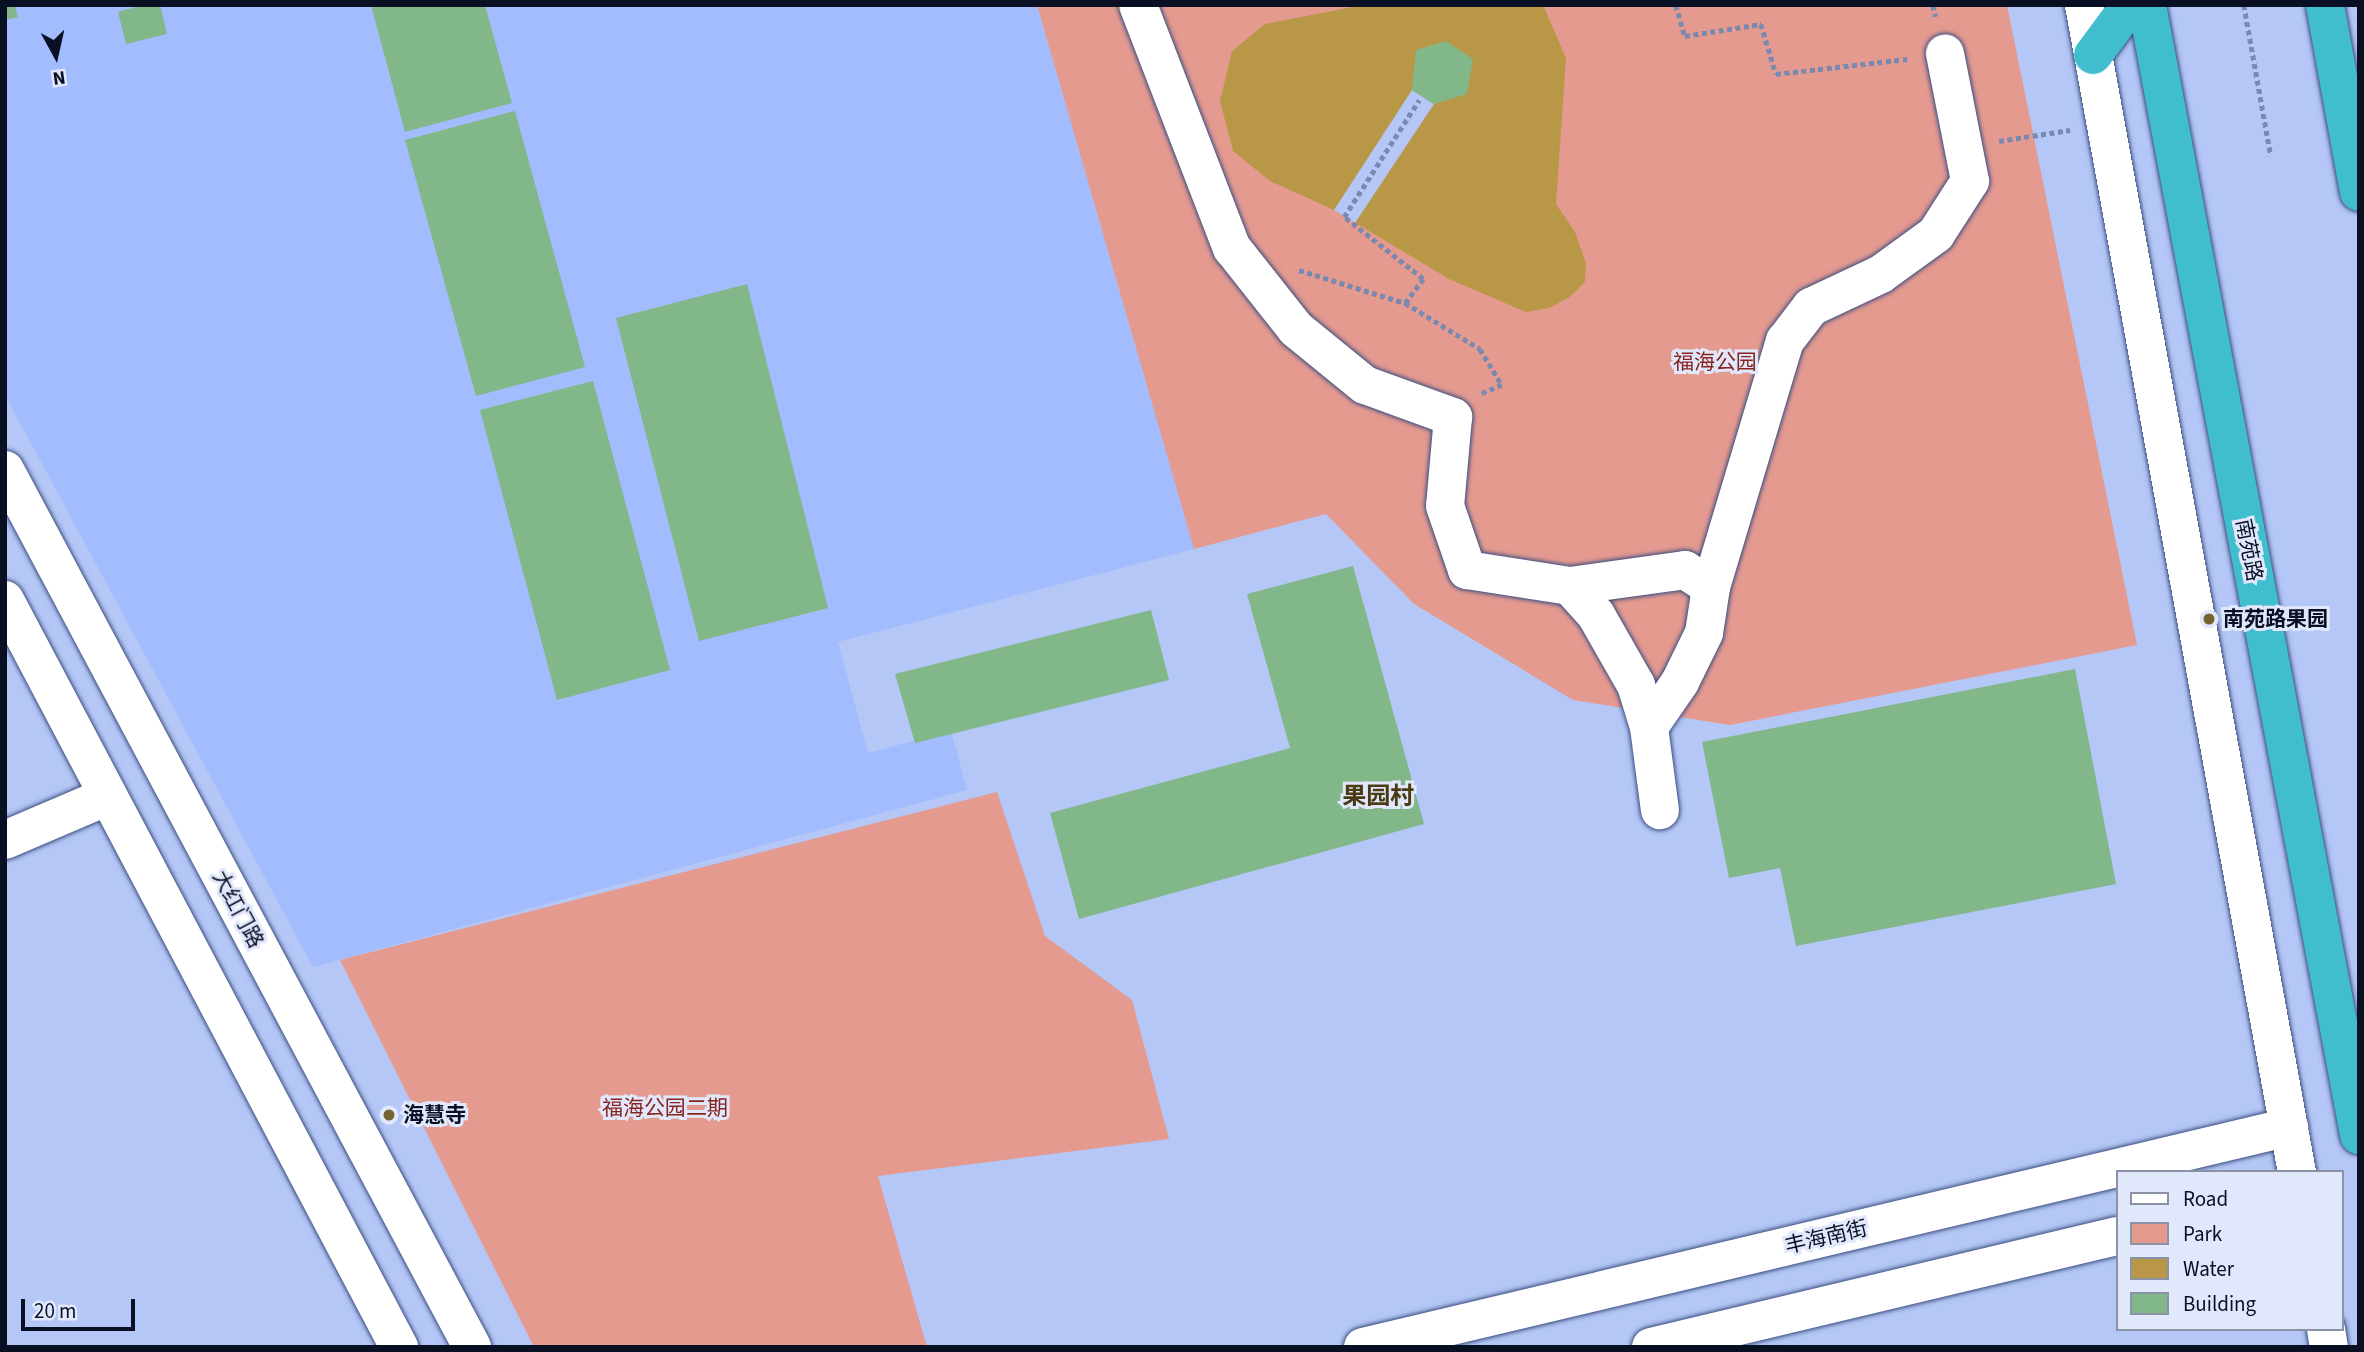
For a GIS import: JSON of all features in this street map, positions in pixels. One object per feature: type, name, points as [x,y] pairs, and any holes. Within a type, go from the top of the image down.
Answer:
[{"type":"highway","points":[[2093,55],[2130,5]]},
{"type":"highway","name":"南苑路","points":[[2147,5],[2359,1135]]},
{"type":"highway","points":[[2325,5],[2359,192]]},
{"type":"street","points":[[1138,5],[1232,248],[1296,330],[1365,385],[1453,417],[1445,506],[1467,570],[1570,586],[1685,570],[1711,587]]},
{"type":"street","points":[[2084,5],[2297,1170]]},
{"type":"street","points":[[1649,727],[1692,660],[1704,633],[1711,587],[1786,341],[1811,307],[1881,274],[1936,234],[1970,181],[1945,53]]},
{"type":"street","name":"大红门路","points":[[5,470],[472,1347]]},
{"type":"street","points":[[1570,586],[1596,615],[1622,658],[1649,727],[1660,810]]},
{"type":"street","points":[[5,600],[398,1347]]},
{"type":"street","points":[[5,841],[108,796]]},
{"type":"street","name":"丰海南街","points":[[1363,1347],[2289,1128]]},
{"type":"street","points":[[1651,1347],[2116,1236]]},
{"type":"path","points":[[1676,5],[1685,36],[1760,24],[1776,74],[1945,53]]},
{"type":"path","points":[[2244,5],[2271,156]]},
{"type":"path","points":[[1405,303],[1423,279],[1344,216],[1419,100]]},
{"type":"path","points":[[1964,147],[2105,125]]},
{"type":"path","points":[[1294,268],[1405,303],[1479,349],[1502,385],[1474,397],[1453,417]]},
{"type":"shaded area","points":[[5,5],[1037,5],[1194,549],[838,642],[868,753],[951,731],[967,790],[313,967],[5,395]]},
{"type":"green space","name":"福海公园","points":[[1037,5],[2007,5],[2137,645],[1730,725],[1573,700],[1414,604],[1326,514],[1194,549]]},
{"type":"green space","name":"福海公园二期","points":[[997,792],[1045,936],[1132,1000],[1169,1139],[878,1176],[927,1347],[534,1347],[340,960]]},
{"type":"water","points":[[1363,5],[1543,5],[1566,58],[1556,204],[1575,232],[1586,263],[1585,282],[1570,297],[1549,308],[1526,312],[1449,279],[1334,210],[1270,181],[1233,151],[1220,101],[1232,51],[1265,24]]},
{"type":"pier","points":[[1412,90],[1434,104],[1355,223],[1334,210]]},
{"type":"building","points":[[5,5],[15,5],[18,17],[5,20]]},
{"type":"building","points":[[143,5],[160,5],[167,34],[126,44],[118,12]]},
{"type":"building","points":[[371,5],[485,5],[512,103],[405,132]]},
{"type":"building","points":[[1446,41],[1473,59],[1467,94],[1434,104],[1412,90],[1416,50]]},
{"type":"building","points":[[515,111],[585,367],[476,396],[405,140]]},
{"type":"building","points":[[747,284],[828,608],[699,641],[616,318]]},
{"type":"building","points":[[593,381],[670,670],[557,700],[480,410]]},
{"type":"building","points":[[1353,566],[1424,824],[1079,919],[1050,813],[1290,748],[1247,594]]},
{"type":"building","points":[[1151,610],[1169,680],[915,743],[895,674]]},
{"type":"building","points":[[2075,669],[2116,884],[1796,946],[1780,868],[1729,878],[1702,742]]},
{"type":"place","name":"南苑路果园","points":[[2209,619]]},
{"type":"place","name":"海慧寺","points":[[389,1115]]},
{"type":"district","name":"果园村","points":[[1378,797]]}]
